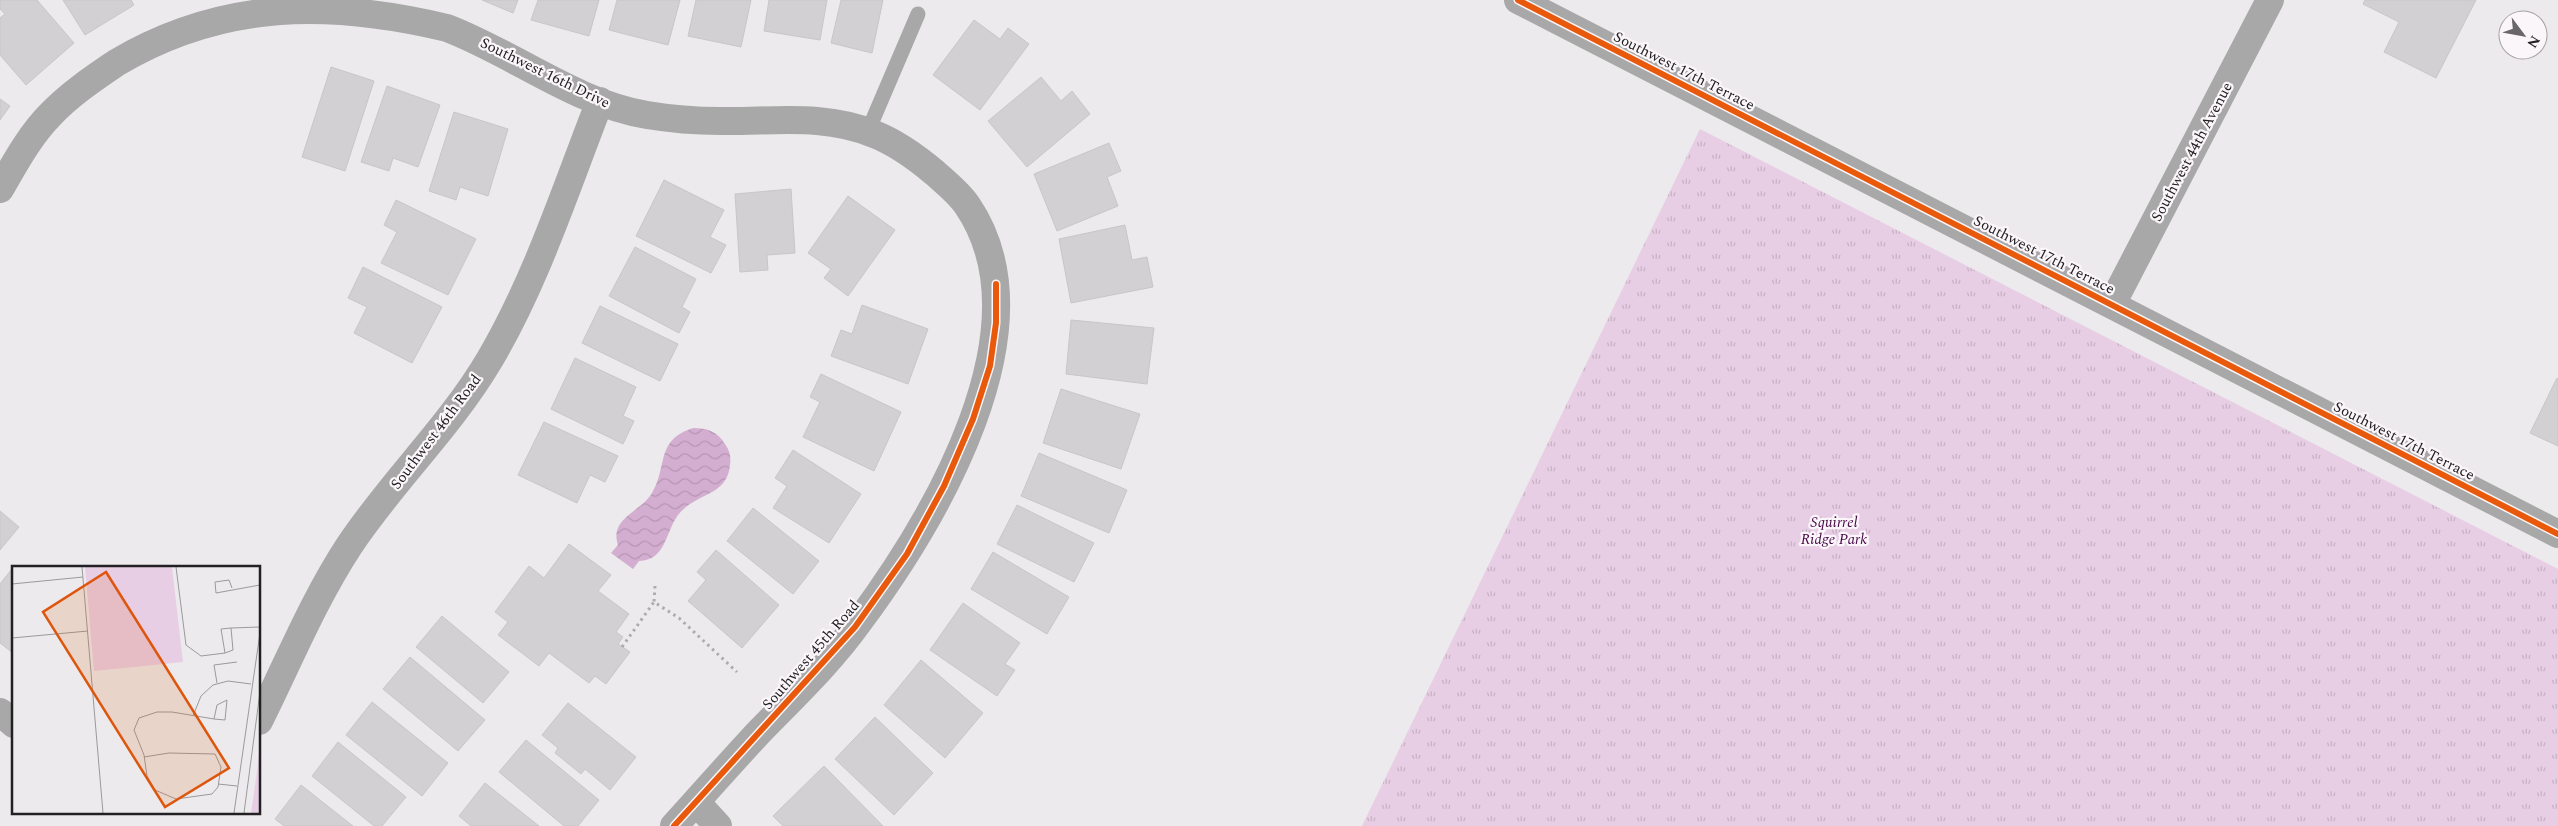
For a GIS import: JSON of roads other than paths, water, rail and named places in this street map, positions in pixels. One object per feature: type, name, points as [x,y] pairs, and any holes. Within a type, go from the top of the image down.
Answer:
[{"type":"street","name":"Southwest 16th Drive","points":[[0,189],[18,156],[51,114],[96,76],[144,46],[176,30],[227,11],[262,3],[301,0],[354,4],[399,12],[480,42],[600,101],[644,114],[716,122],[838,122],[892,142],[918,159],[967,205],[986,243],[996,284]]},
{"type":"street","name":"Southwest 17th Terrace","points":[[1518,0],[2558,534]]},
{"type":"street","name":"Southwest 44th Avenue","points":[[2112,304],[2270,0]]},
{"type":"street","name":"Southwest 46th Road","points":[[260,720],[320,595],[349,547],[439,434],[470,392],[491,357],[542,252],[600,101]]},
{"type":"street","name":"Southwest 45th Road","points":[[674,826],[855,627],[907,554],[944,486],[973,419],[990,366],[996,323],[996,284]]},
{"type":"street","points":[[0,712],[12,722]]},
{"type":"street","points":[[696,802],[718,826]]},
{"type":"lane","points":[[868,132],[918,14]]},
{"type":"water","points":[[693,428],[711,431],[722,440],[728,449],[730,457],[728,475],[717,489],[685,508],[678,515],[660,551],[655,556],[639,561],[633,569],[611,553],[618,545],[616,536],[618,528],[627,516],[647,500],[652,493],[660,474],[664,455],[673,440],[681,433]]},
{"type":"park label","name":"Squirrel Ridge Park","points":[[1834,530]]}]
